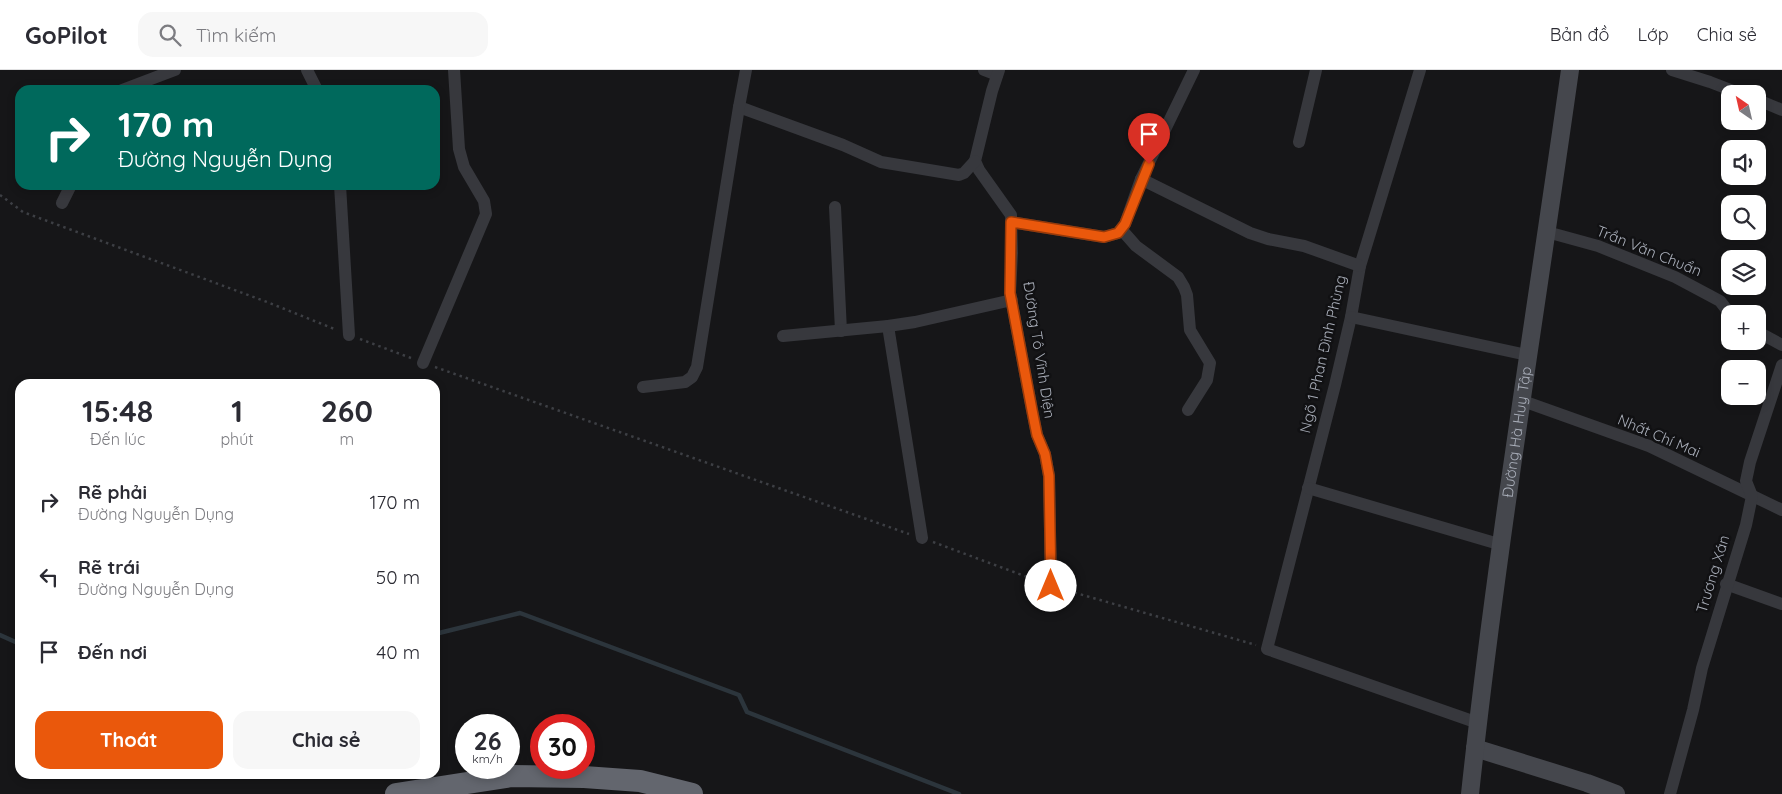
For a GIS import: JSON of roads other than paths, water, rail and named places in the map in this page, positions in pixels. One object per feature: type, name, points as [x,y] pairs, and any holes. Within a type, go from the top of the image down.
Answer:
[{"type":"highway","points":[[396,794],[512,776],[584,777],[640,781],[692,794]]},
{"type":"main road","name":"Đường Hà Huy Tập","points":[[1470,794],[1520,400],[1547,232],[1570,70]]},
{"type":"main road","points":[[1475,748],[1616,794]]},
{"type":"street","points":[[136,85],[176,70]]},
{"type":"street","points":[[307,70],[314,85]]},
{"type":"street","points":[[423,363],[486,214],[484,201],[464,167],[459,150],[454,70]]},
{"type":"street","points":[[643,387],[685,382],[692,377],[697,367],[746,70]]},
{"type":"street","points":[[739,107],[843,145],[880,162],[959,175],[964,173],[975,161],[998,73],[984,70]]},
{"type":"street","points":[[1011,222],[1104,237],[1118,233],[1125,224],[1141,179],[1194,70]]},
{"type":"street","points":[[1299,142],[1316,70]]},
{"type":"street","name":"Ngõ 1 Phan Đình Phùng","points":[[1420,70],[1360,266],[1351,317],[1335,385],[1268,649],[1478,723]]},
{"type":"street","points":[[1672,70],[1721,86]]},
{"type":"street","points":[[1766,103],[1782,110]]},
{"type":"street","name":"Đường Tô Vĩnh Diện","points":[[975,161],[978,170],[1011,215],[1012,300],[1037,435],[1045,454],[1049,476],[1051,586]]},
{"type":"street","points":[[1141,179],[1250,233],[1268,239],[1304,246],[1360,266]]},
{"type":"street","points":[[62,203],[68,190]]},
{"type":"street","points":[[340,190],[349,335]]},
{"type":"street","points":[[835,207],[841,331]]},
{"type":"street","points":[[1121,229],[1136,246],[1178,277],[1187,294],[1190,330],[1210,363],[1207,380],[1188,410]]},
{"type":"street","name":"Trần Văn Chuẩn","points":[[1547,232],[1598,246],[1675,277],[1720,301],[1723,305]]},
{"type":"street","points":[[783,336],[915,322],[1012,300]]},
{"type":"street","points":[[1351,317],[1527,355]]},
{"type":"street","points":[[888,326],[922,538]]},
{"type":"street","points":[[1766,337],[1782,346]]},
{"type":"street","name":"Trương Xán","points":[[1670,794],[1693,710],[1702,668],[1726,584],[1746,525],[1752,496],[1746,481],[1750,462],[1782,366]]},
{"type":"street","name":"Nhất Chí Mai","points":[[1520,400],[1649,446],[1782,510]]},
{"type":"street","points":[[1308,488],[1502,545]]},
{"type":"street","points":[[1726,584],[1782,604]]},
{"type":"waterway","points":[[440,633],[520,613],[739,695],[747,712],[959,794]]},
{"type":"waterway","points":[[0,635],[15,642]]}]
